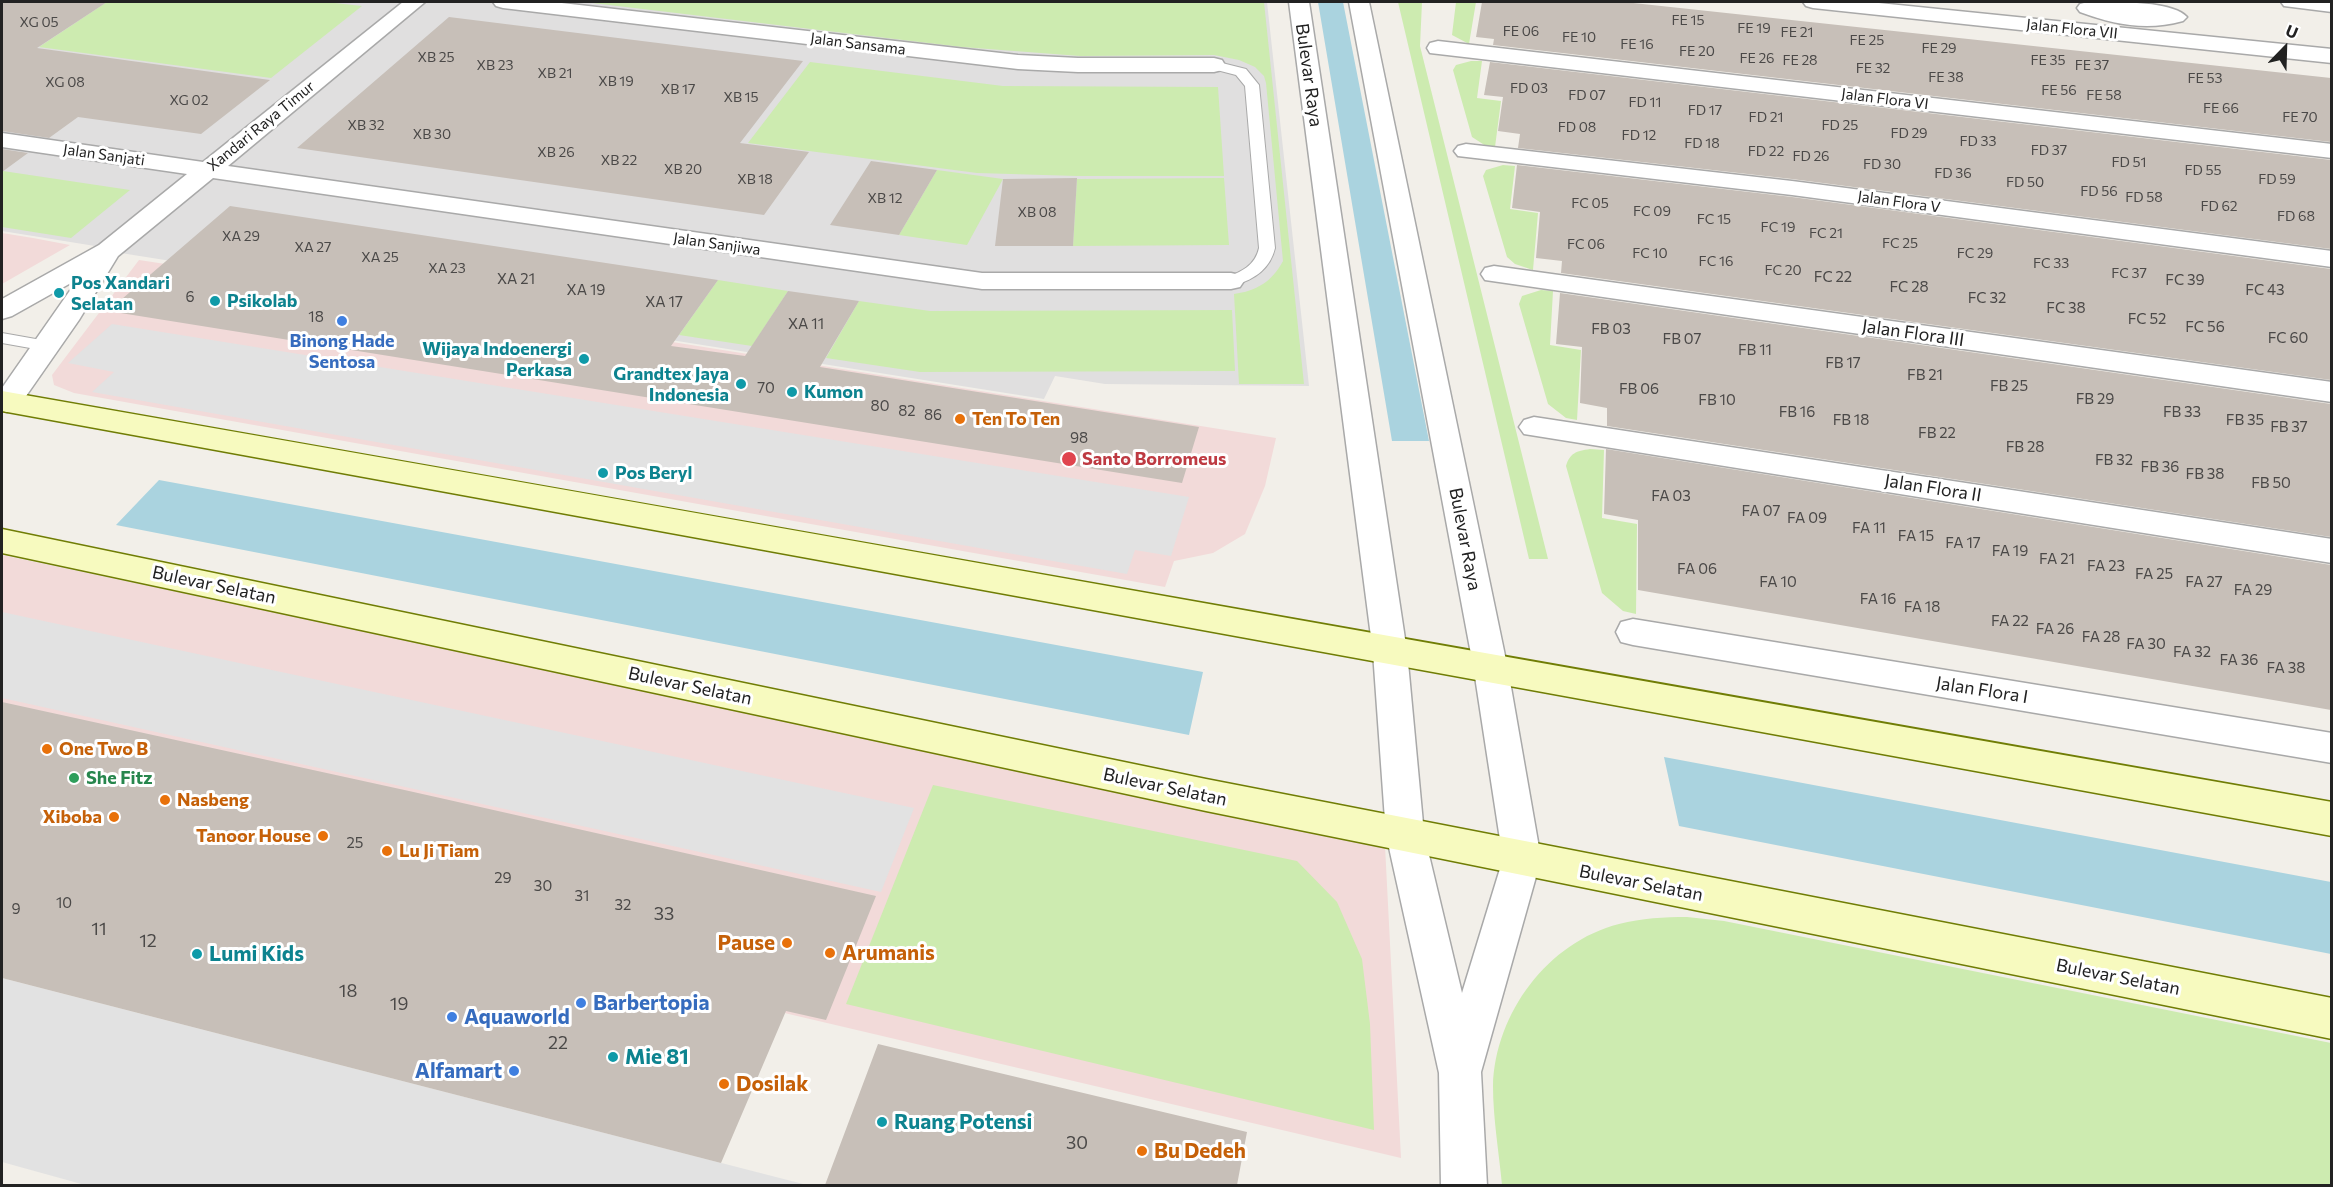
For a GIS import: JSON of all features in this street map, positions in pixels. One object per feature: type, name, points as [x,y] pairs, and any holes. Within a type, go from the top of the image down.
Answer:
[{"type":"main road","points":[[3,403],[574,502],[1390,652],[2331,819]]},
{"type":"main road","name":"Bulevar Selatan","points":[[2,541],[1195,793],[2331,1019]]},
{"type":"street","name":"Xandari Raya Timur","points":[[108,251],[414,2]]},
{"type":"street","name":"Jalan Sansama","points":[[503,2],[1018,62],[1078,65],[1214,65]]},
{"type":"street","name":"Bulevar Raya","points":[[1299,2],[1390,652],[1405,834],[1460,1073],[1464,1185]]},
{"type":"street","name":"Bulevar Raya","points":[[1359,2],[1491,670],[1522,859],[1460,1073]]},
{"type":"street","name":"Jalan Flora VII","points":[[1813,2],[2331,56]]},
{"type":"street","points":[[2291,2],[2331,6]]},
{"type":"street","points":[[2065,6],[2087,8],[2112,17],[2154,9],[2176,17],[2198,19]]},
{"type":"street","name":"Jalan Flora VI","points":[[1438,48],[2331,151]]},
{"type":"street","name":"Jalan Sanjati","points":[[2,140],[206,170]]},
{"type":"street","name":"Jalan Flora V","points":[[1466,150],[1792,188],[2331,259]]},
{"type":"street","name":"Jalan Sanjiwa","points":[[206,170],[982,281],[1231,281]]},
{"type":"street","points":[[2,310],[108,251]]},
{"type":"street","points":[[3,403],[47,346],[108,251]]},
{"type":"street","name":"Jalan Flora III","points":[[1494,274],[2331,392]]},
{"type":"street","name":"Jalan Flora II","points":[[1534,427],[2331,550]]},
{"type":"street","name":"Jalan Flora I","points":[[1633,632],[2331,748]]},
{"type":"lane","points":[[1214,65],[1241,72],[1252,85],[1267,248],[1266,255],[1258,267],[1231,281]]},
{"type":"lane","points":[[2,338],[47,346]]},
{"type":"shaded area","points":[[2,2],[1267,2],[1309,386],[1105,384],[1055,376],[1044,399],[108,251],[95,246],[2,231]]},
{"type":"shaded area","points":[[2,233],[33,238],[70,245],[2,284]]},
{"type":"shaded area","points":[[139,260],[515,317],[1276,438],[1265,486],[1245,534],[1213,553],[1174,561],[1165,587],[74,393],[54,385],[52,375]]},
{"type":"shaded area","points":[[112,324],[1189,497],[1171,556],[1135,550],[1127,574],[92,392],[114,372],[68,363]]},
{"type":"shaded area","points":[[2,555],[1385,846],[1401,1158],[2,829]]},
{"type":"shaded area","points":[[2,612],[914,808],[881,892],[2,698]]},
{"type":"shaded area","points":[[2,978],[807,1185],[85,1185],[2,1162]]},
{"type":"green space","points":[[107,2],[326,2],[362,6],[271,78],[39,47]]},
{"type":"green space","points":[[584,2],[1264,2],[1304,384],[1239,384],[1234,294],[1249,291],[1263,284],[1274,275],[1283,261],[1266,83],[1264,76],[1255,67],[1239,60],[1214,55],[1080,56],[962,47]]},
{"type":"green space","points":[[1398,2],[1422,2],[1420,46],[1548,559],[1529,559]]},
{"type":"green space","points":[[1456,2],[1476,2],[1469,44],[1452,35]]},
{"type":"green space","points":[[1482,61],[1477,98],[1501,101],[1495,147],[1486,146],[1472,137],[1453,70],[1456,65]]},
{"type":"green space","points":[[810,62],[1003,86],[1218,87],[1224,176],[977,173],[748,143]]},
{"type":"green space","points":[[1503,165],[1515,166],[1510,209],[1538,213],[1533,270],[1515,264],[1507,257],[1483,176],[1486,170]]},
{"type":"green space","points":[[937,170],[1003,179],[967,245],[899,235]]},
{"type":"green space","points":[[3,171],[130,190],[71,238],[2,227]]},
{"type":"green space","points":[[1224,178],[1229,245],[1073,246],[1077,179]]},
{"type":"green space","points":[[718,280],[788,291],[752,346],[679,335]]},
{"type":"green space","points":[[1541,290],[1553,291],[1550,345],[1581,350],[1577,420],[1566,418],[1548,404],[1519,304],[1522,296]]},
{"type":"green space","points":[[859,301],[930,311],[1232,310],[1235,371],[920,372],[826,358]]},
{"type":"green space","points":[[1590,449],[1604,450],[1602,518],[1637,524],[1636,614],[1623,611],[1602,593],[1566,466],[1574,453]]},
{"type":"green space","points":[[933,785],[1297,861],[1337,902],[1362,959],[1370,1024],[1374,1130],[846,1004]]},
{"type":"green space","points":[[1687,917],[1724,921],[2331,1043],[2331,1185],[1502,1185],[1493,1098],[1496,1059],[1515,1007],[1530,984],[1548,964],[1593,933],[1636,920]]},
{"type":"water","points":[[1318,2],[1343,2],[1429,441],[1392,441]]},
{"type":"water","points":[[159,480],[1203,672],[1189,735],[116,525]]},
{"type":"water","points":[[1664,757],[2331,882],[2331,954],[1679,826]]},
{"type":"building","points":[[2,2],[107,2],[37,48],[270,80],[201,134],[78,117],[49,138],[2,131]]},
{"type":"building","points":[[1482,2],[1624,2],[2331,78],[2331,142],[1493,45],[1494,39],[1476,37]]},
{"type":"building","points":[[449,17],[803,61],[740,143],[809,152],[764,215],[297,148]]},
{"type":"building","points":[[1490,62],[2331,160],[2331,249],[1792,179],[1518,148],[1520,134],[1498,131],[1503,97],[1484,95]]},
{"type":"building","points":[[2,149],[28,153],[2,172]]},
{"type":"building","points":[[871,161],[937,170],[899,235],[830,225]]},
{"type":"building","points":[[1517,165],[1792,197],[2331,269],[2331,380],[1561,273],[1562,261],[1536,258],[1540,212],[1512,208]]},
{"type":"building","points":[[1077,178],[1073,246],[995,246],[1003,179]]},
{"type":"building","points":[[230,206],[718,280],[671,346],[745,356],[788,291],[859,301],[820,367],[1199,427],[1182,483],[108,311]]},
{"type":"building","points":[[1560,293],[2331,404],[2331,537],[1607,426],[1607,408],[1580,403],[1582,347],[1556,344]]},
{"type":"building","points":[[1606,449],[2331,565],[2331,710],[1638,590],[1638,520],[1604,514]]},
{"type":"building","points":[[2,702],[876,896],[826,1020],[786,1011],[721,1163],[2,978]]},
{"type":"building","points":[[878,1044],[1247,1132],[1237,1185],[825,1185]]},
{"type":"place","name":"Pos Xandari Selatan","points":[[59,293]]},
{"type":"place","name":"Psikolab","points":[[215,301]]},
{"type":"place","name":"Binong Hade Sentosa","points":[[342,321]]},
{"type":"place","name":"Wijaya Indoenergi Perkasa","points":[[584,359]]},
{"type":"place","name":"Grandtex Jaya Indonesia","points":[[741,384]]},
{"type":"place","name":"Kumon","points":[[792,392]]},
{"type":"place","name":"Ten To Ten","points":[[960,419]]},
{"type":"place","name":"Santo Borromeus","points":[[1069,459]]},
{"type":"place","name":"Pos Beryl","points":[[603,473]]},
{"type":"place","name":"One Two B","points":[[47,749]]},
{"type":"place","name":"She Fitz","points":[[74,778]]},
{"type":"place","name":"Nasbeng","points":[[165,800]]},
{"type":"place","name":"Xiboba","points":[[114,817]]},
{"type":"place","name":"Tanoor House","points":[[323,836]]},
{"type":"place","name":"Lu Ji Tiam","points":[[387,851]]},
{"type":"place","name":"Pause","points":[[787,943]]},
{"type":"place","name":"Arumanis","points":[[830,953]]},
{"type":"place","name":"Lumi Kids","points":[[197,954]]},
{"type":"place","name":"Barbertopia","points":[[581,1003]]},
{"type":"place","name":"Aquaworld","points":[[452,1017]]},
{"type":"place","name":"Mie 81","points":[[613,1057]]},
{"type":"place","name":"Alfamart","points":[[514,1071]]},
{"type":"place","name":"Dosilak","points":[[724,1084]]},
{"type":"place","name":"Ruang Potensi","points":[[882,1122]]},
{"type":"place","name":"Bu Dedeh","points":[[1142,1151]]}]
